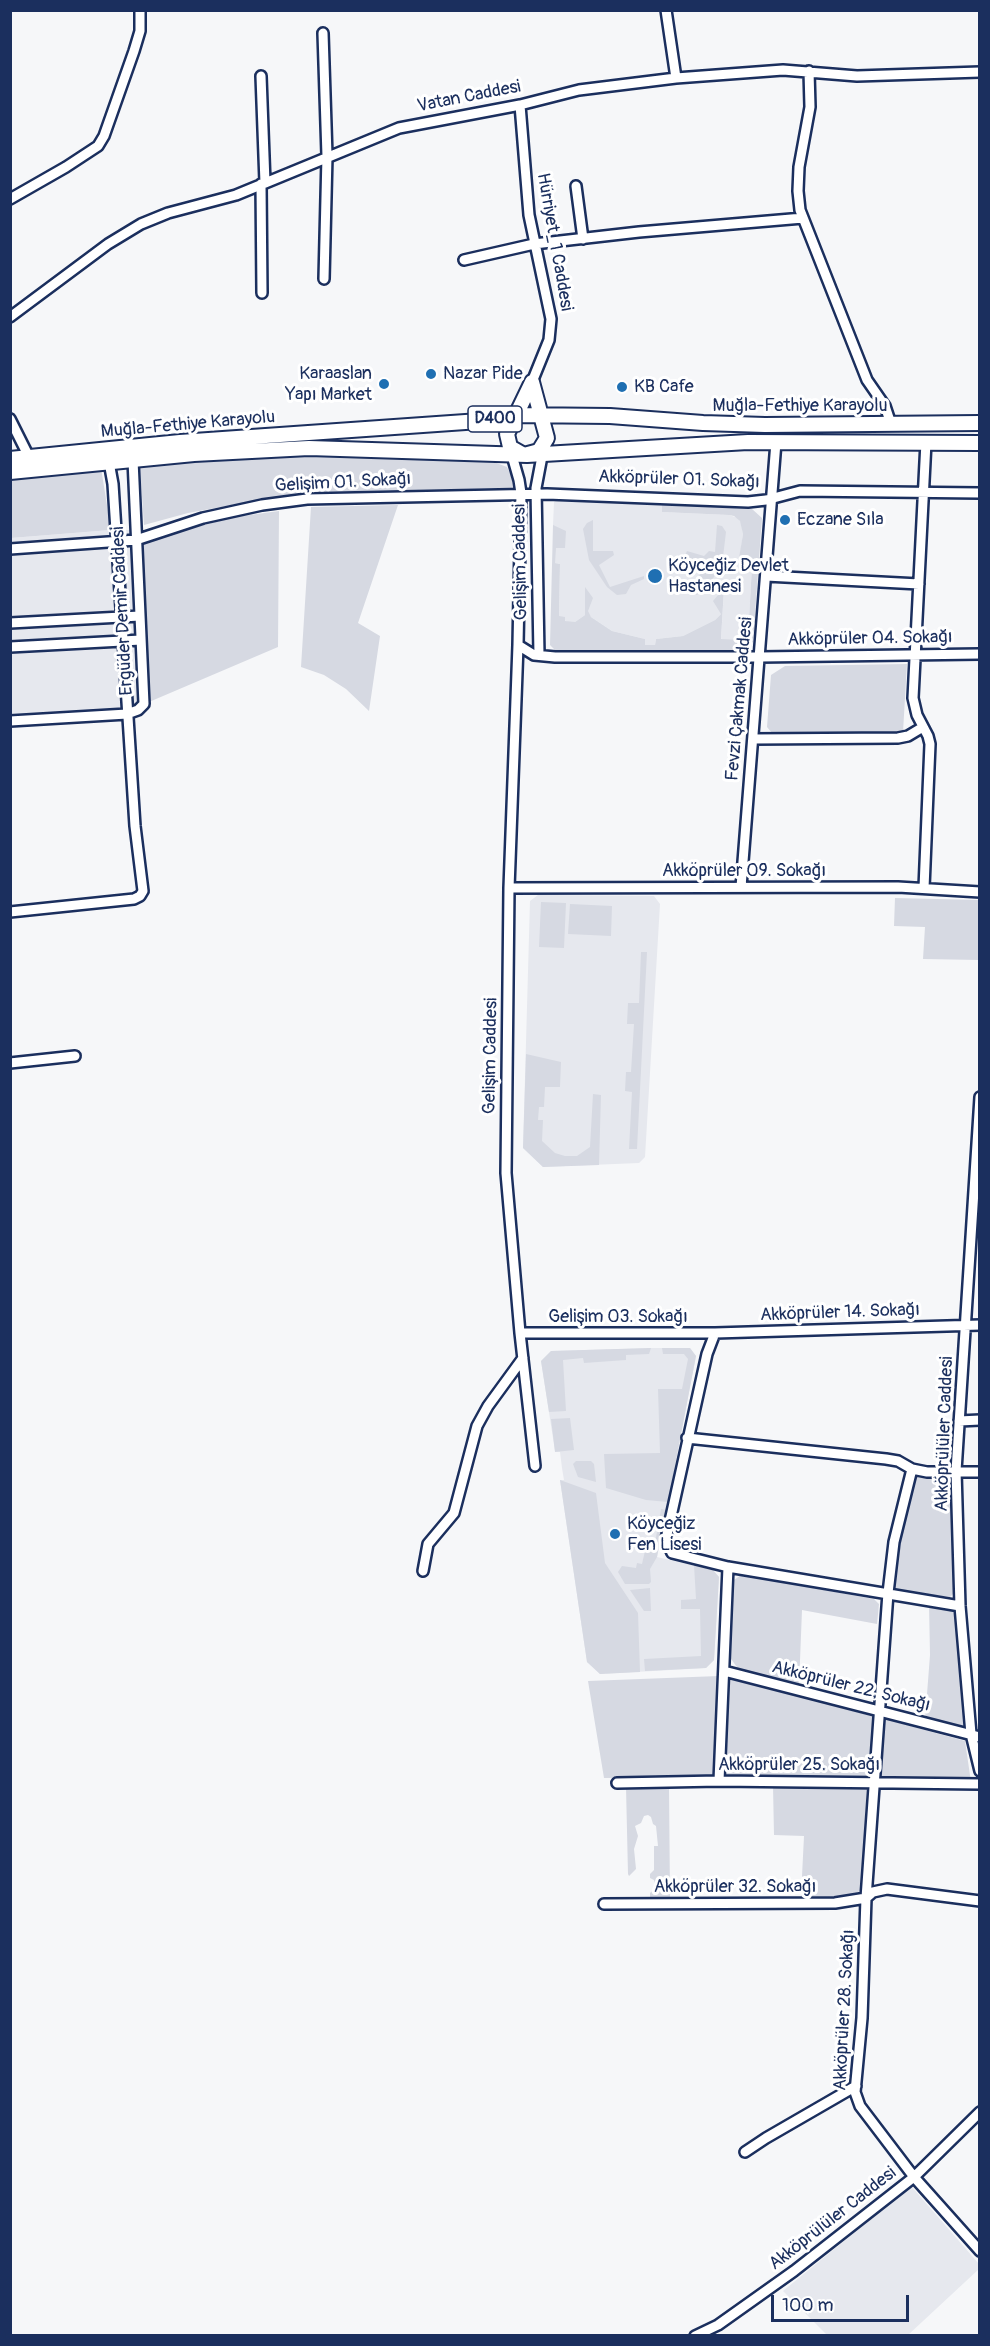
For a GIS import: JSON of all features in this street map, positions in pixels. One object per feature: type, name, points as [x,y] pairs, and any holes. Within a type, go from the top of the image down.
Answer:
[{"type":"highway","points":[[510,449],[507,434],[528,419],[531,382]]},
{"type":"highway","points":[[528,419],[531,382]]},
{"type":"highway","name":"Muğla-Fethiye Karayolu","points":[[10,459],[180,442],[494,420],[610,416],[753,425],[980,423]]},
{"type":"highway","points":[[528,419],[547,435],[544,449]]},
{"type":"highway","name":"Muğla-Fethiye Karayolu","points":[[10,472],[132,460],[309,448],[510,449],[527,455],[544,449],[776,442],[980,443]]},
{"type":"street","points":[[10,199],[98,146],[107,128],[137,41],[141,19],[140,10]]},
{"type":"street","points":[[666,10],[676,78]]},
{"type":"street","points":[[323,33],[327,156],[324,279]]},
{"type":"street","name":"Vatan Caddesi","points":[[10,317],[103,247],[135,228],[168,213],[219,200],[399,128],[520,105],[579,90],[676,78],[765,71],[857,76],[980,72]]},
{"type":"street","points":[[809,72],[810,107],[798,191],[803,218],[867,380],[885,406],[891,424]]},
{"type":"street","points":[[261,76],[262,293]]},
{"type":"street","name":"Hürriyet_1 Caddesi","points":[[520,105],[527,201],[534,244],[548,298],[551,325],[545,352],[531,382]]},
{"type":"street","points":[[576,186],[583,238]]},
{"type":"street","points":[[464,260],[534,244],[803,218]]},
{"type":"street","points":[[10,419],[29,457]]},
{"type":"street","name":"Fevzi Çakmak Caddesi","points":[[741,888],[776,442]]},
{"type":"street","points":[[924,888],[930,744],[914,707],[926,442]]},
{"type":"street","name":"Gelişim Caddesi","points":[[510,449],[521,494],[509,888],[506,1173],[520,1333],[535,1466]]},
{"type":"street","name":"Gelişim Caddesi","points":[[518,645],[534,655],[540,655],[536,494],[537,478],[544,449]]},
{"type":"street","name":"Ergüder Demir Caddesi","points":[[109,462],[113,483],[127,714],[138,710],[144,704],[132,460]]},
{"type":"street","name":"Akköprüler 01. Sokağı","points":[[521,494],[748,502],[800,491],[980,493]]},
{"type":"street","name":"Gelişim 01. Sokağı","points":[[10,549],[136,540],[203,518],[285,501],[347,497],[521,494]]},
{"type":"street","points":[[766,576],[919,585]]},
{"type":"street","points":[[10,623],[140,616]]},
{"type":"street","points":[[10,647],[141,640]]},
{"type":"street","name":"Akköprüler 04. Sokağı","points":[[540,655],[760,657],[980,654]]},
{"type":"street","points":[[10,721],[127,714],[135,826],[143,882],[140,897],[134,899],[10,912]]},
{"type":"street","points":[[753,739],[898,738],[914,733],[923,727]]},
{"type":"street","name":"Akköprüler 09. Sokağı","points":[[509,888],[924,888],[980,892]]},
{"type":"street","points":[[10,1063],[75,1056]]},
{"type":"street","name":"Akköprülüler Caddesi","points":[[980,1097],[977,1172],[956,1471],[960,1606],[980,1771]]},
{"type":"street","name":"Akköprüler 14. Sokağı","points":[[715,1333],[980,1325]]},
{"type":"street","name":"Gelişim 03. Sokağı","points":[[520,1333],[715,1333]]},
{"type":"street","points":[[715,1333],[706,1354],[666,1539],[666,1545],[672,1553],[676,1556],[728,1567],[960,1606]]},
{"type":"street","points":[[423,1571],[428,1544],[454,1513],[477,1426],[488,1406],[523,1358]]},
{"type":"street","points":[[960,1421],[980,1420]]},
{"type":"street","points":[[687,1438],[886,1459],[927,1472],[980,1472]]},
{"type":"street","name":"Akköprüler 28. Sokağı","points":[[912,1468],[894,1542],[888,1593],[866,1898],[863,2007],[856,2099],[914,2177],[980,2252]]},
{"type":"street","points":[[719,1781],[728,1567]]},
{"type":"street","name":"Akköprüler 22. Sokağı","points":[[724,1671],[975,1736]]},
{"type":"street","name":"Akköprüler 25. Sokağı","points":[[617,1783],[719,1781],[980,1784]]},
{"type":"street","name":"Akköprüler 32. Sokağı","points":[[603,1904],[835,1903],[866,1898],[873,1892],[886,1889],[980,1901]]},
{"type":"street","points":[[745,2152],[856,2086]]},
{"type":"street","name":"Akköprülüler Caddesi","points":[[695,2336],[718,2325],[794,2271],[914,2177],[980,2112]]},
{"type":"shaded area","points":[[315,456],[491,461],[507,467],[513,488],[303,492],[188,513],[144,525],[140,468],[192,462]]},
{"type":"shaded area","points":[[101,468],[111,530],[11,538],[11,477]]},
{"type":"shaded area","name":"Köyceğiz Devlet Hastanesi","points":[[559,499],[662,504],[662,512],[729,515],[738,518],[742,524],[743,534],[739,564],[752,566],[749,619],[744,625],[740,640],[721,640],[724,589],[721,614],[715,620],[683,636],[656,639],[655,645],[645,645],[645,639],[612,631],[591,617],[588,613],[585,588],[585,615],[569,623],[559,617],[560,564],[555,563],[553,525],[554,502]]},
{"type":"shaded area","points":[[662,504],[752,509],[762,518],[753,642],[740,652],[555,650],[550,645],[553,525],[566,531],[565,548],[556,548],[555,563],[560,564],[559,616],[565,617],[565,621],[575,622],[585,615],[585,587],[593,598],[588,611],[591,617],[612,631],[645,639],[645,645],[655,645],[656,639],[683,636],[715,620],[721,614],[713,601],[724,588],[721,639],[740,640],[743,619],[749,619],[752,566],[738,564],[743,534],[740,521],[729,515],[662,512]]},
{"type":"shaded area","points":[[398,505],[358,623],[380,636],[369,711],[346,689],[324,675],[301,667],[311,507]]},
{"type":"shaded area","points":[[279,511],[278,647],[149,702],[142,541],[235,517]]},
{"type":"shaded area","points":[[593,520],[593,551],[613,551],[614,555],[599,565],[610,587],[644,576],[644,579],[631,585],[626,594],[617,595],[607,587],[589,560],[583,529]]},
{"type":"shaded area","points":[[717,525],[722,526],[726,532],[723,557],[714,577],[697,595],[690,590],[705,567],[684,558],[687,551],[704,556],[709,551],[715,552]]},
{"type":"shaded area","points":[[111,530],[141,530],[149,702],[146,710],[133,718],[11,728],[11,538]]},
{"type":"shaded area","points":[[907,664],[903,732],[772,733],[767,727],[771,675],[785,666]]},
{"type":"shaded area","points":[[538,895],[654,896],[660,904],[645,1157],[639,1163],[543,1167],[523,1148],[530,901]]},
{"type":"shaded area","points":[[895,898],[979,900],[979,960],[923,959],[925,927],[894,926]]},
{"type":"shaded area","points":[[541,902],[566,903],[564,948],[539,947]]},
{"type":"shaded area","points":[[570,904],[612,906],[611,936],[568,934]]},
{"type":"shaded area","points":[[641,952],[647,952],[637,1149],[629,1149],[632,1092],[625,1091],[626,1072],[631,1072],[634,1024],[627,1024],[628,1003],[639,1003]]},
{"type":"shaded area","points":[[526,1054],[561,1062],[560,1087],[545,1087],[544,1107],[539,1107],[538,1120],[543,1120],[542,1141],[555,1153],[577,1156],[590,1147],[593,1094],[601,1095],[599,1165],[543,1167],[523,1148]]},
{"type":"shaded area","points":[[651,1348],[649,1354],[626,1355],[626,1360],[584,1363],[583,1358],[563,1360],[566,1411],[549,1412],[541,1361],[551,1351]]},
{"type":"shaded area","points":[[662,1348],[690,1348],[696,1356],[668,1502],[646,1500],[606,1488],[604,1454],[660,1453],[658,1389],[682,1389],[688,1359],[684,1354],[663,1354]]},
{"type":"shaded area","name":"Köyceğiz Fen Lisesi","points":[[690,1348],[696,1356],[657,1557],[713,1570],[719,1577],[714,1660],[706,1668],[600,1674],[587,1662],[560,1480],[564,1480],[560,1452],[555,1451],[541,1361],[551,1351]]},
{"type":"shaded area","points":[[570,1418],[574,1450],[555,1452],[551,1419]]},
{"type":"shaded area","points":[[576,1461],[591,1461],[594,1464],[596,1482],[578,1477],[573,1464]]},
{"type":"shaded area","points":[[916,1476],[951,1478],[955,1592],[950,1597],[894,1590],[903,1527]]},
{"type":"shaded area","points":[[560,1480],[596,1493],[605,1563],[638,1613],[640,1672],[600,1674],[587,1662]]},
{"type":"shaded area","points":[[661,1509],[666,1510],[657,1557],[650,1569],[651,1582],[649,1584],[625,1584],[618,1572],[622,1566],[636,1568],[637,1563],[642,1564],[647,1542],[655,1543]]},
{"type":"shaded area","points":[[694,1565],[713,1570],[719,1577],[714,1660],[706,1668],[645,1671],[644,1659],[701,1656],[700,1609],[681,1609],[681,1600],[696,1599]]},
{"type":"shaded area","points":[[741,1575],[874,1599],[879,1604],[877,1624],[802,1610],[799,1686],[739,1670],[729,1656],[734,1580]]},
{"type":"shaded area","points":[[650,1588],[651,1611],[644,1611],[630,1590]]},
{"type":"shaded area","points":[[929,1604],[956,1609],[964,1727],[925,1720],[930,1655]]},
{"type":"shaded area","points":[[719,1676],[715,1777],[604,1778],[588,1681]]},
{"type":"shaded area","points":[[728,1677],[875,1717],[869,1777],[723,1777]]},
{"type":"shaded area","points":[[885,1719],[965,1741],[971,1782],[881,1777]]},
{"type":"shaded area","points":[[773,1786],[867,1787],[861,1890],[851,1897],[801,1896],[804,1836],[774,1835]]},
{"type":"shaded area","points":[[626,1787],[669,1787],[670,1898],[650,1898],[650,1893],[656,1887],[650,1874],[654,1870],[654,1846],[658,1846],[656,1826],[648,1815],[644,1816],[641,1823],[635,1826],[638,1836],[634,1849],[636,1869],[629,1876],[628,1874]]},
{"type":"shaded area","points":[[911,2186],[979,2264],[979,2269],[908,2335],[827,2335],[783,2291]]},
{"type":"place","name":"Nazar Pide","points":[[431,374]]},
{"type":"place","name":"Karaaslan Yapı Market","points":[[384,384]]},
{"type":"place","name":"KB Cafe","points":[[622,387]]},
{"type":"place","name":"Eczane Sıla","points":[[785,520]]},
{"type":"place","name":"Köyceğiz Devlet Hastanesi","points":[[655,576]]},
{"type":"place","name":"Köyceğiz Fen Lisesi","points":[[615,1534]]}]
